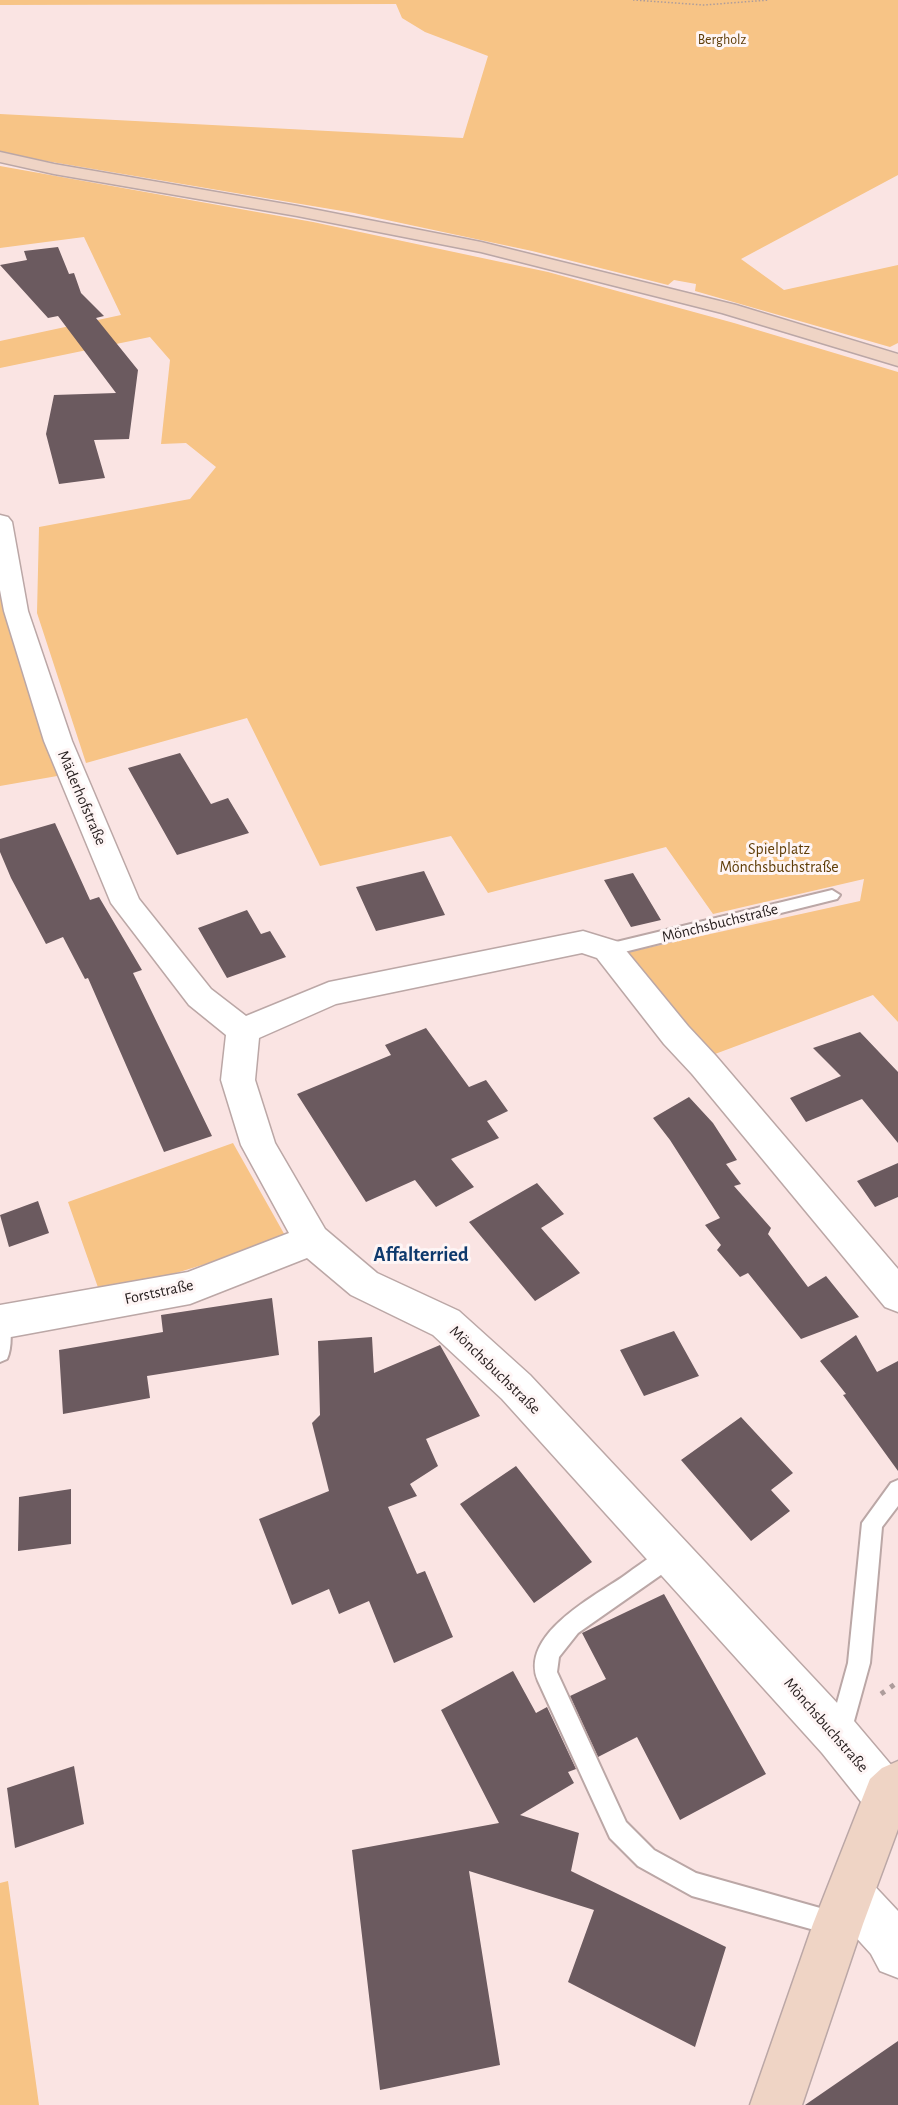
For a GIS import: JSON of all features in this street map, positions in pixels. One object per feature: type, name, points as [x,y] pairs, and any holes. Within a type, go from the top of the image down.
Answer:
[{"type":"street","points":[[0,157],[54,169],[297,211],[481,247],[729,309],[898,360]]},
{"type":"street","name":"Mäderhofstraße","points":[[0,522],[16,611],[58,741],[126,903],[200,997],[243,1031]]},
{"type":"street","name":"Mönchsbuchstraße","points":[[608,950],[583,942],[329,994],[243,1031],[238,1080],[258,1145],[312,1240],[364,1284],[446,1323],[516,1387],[838,1737],[893,1790],[844,1910],[776,2105]]},
{"type":"street","points":[[608,950],[676,1035],[704,1065],[898,1296]]},
{"type":"street","name":"Forststraße","points":[[0,1322],[190,1288],[312,1240]]},
{"type":"street","points":[[844,1910],[888,1938],[898,1953]]},
{"type":"lane","name":"Mönchsbuchstraße","points":[[608,950],[832,895]]},
{"type":"lane","points":[[0,1322],[0,1353]]},
{"type":"lane","points":[[838,1737],[859,1664],[872,1523],[898,1490]]},
{"type":"lane","points":[[671,1556],[570,1625],[548,1653],[546,1673],[618,1830],[646,1858],[692,1884],[844,1910]]},
{"type":"path","points":[[633,0],[704,5],[768,0]]},
{"type":"green space","name":"Bergholz","points":[[0,0],[898,0],[898,175],[741,259],[784,290],[898,265],[898,343],[890,347],[695,291],[696,284],[674,280],[668,285],[532,251],[354,213],[28,158],[0,151],[0,114],[463,138],[488,56],[425,32],[402,18],[396,4],[0,5]]},
{"type":"green space","name":"Spielplatz Mönchsbuchstraße","points":[[0,166],[313,222],[548,272],[734,323],[898,372],[898,1022],[873,995],[707,1057],[624,953],[860,901],[864,879],[713,914],[666,847],[488,893],[451,836],[320,866],[247,718],[86,763],[37,613],[39,527],[190,499],[216,467],[186,443],[161,444],[170,360],[150,337],[0,368],[0,341],[121,315],[84,237],[0,248]]},
{"type":"green space","points":[[0,580],[63,775],[0,786]]},
{"type":"green space","points":[[233,1143],[287,1239],[101,1296],[68,1202]]},
{"type":"green space","points":[[8,1881],[39,2105],[0,2105],[0,1883]]},
{"type":"building","points":[[58,247],[69,274],[74,273],[81,293],[104,316],[96,318],[138,370],[129,439],[94,440],[105,478],[59,484],[46,434],[54,395],[116,393],[58,316],[48,318],[0,265],[27,260],[24,251]]},
{"type":"building","points":[[180,753],[211,804],[228,798],[249,833],[177,855],[128,768]]},
{"type":"building","points":[[55,823],[90,900],[99,897],[142,970],[133,973],[212,1136],[164,1152],[88,978],[85,979],[63,937],[46,944],[11,878],[0,852],[0,839]]},
{"type":"building","points":[[424,871],[445,915],[376,931],[356,887]]},
{"type":"building","points":[[633,873],[661,920],[631,927],[604,880]]},
{"type":"building","points":[[247,910],[261,934],[270,931],[286,957],[227,978],[198,928]]},
{"type":"building","points":[[426,1028],[469,1087],[486,1080],[508,1111],[487,1121],[499,1138],[451,1159],[474,1187],[436,1207],[415,1180],[366,1202],[297,1094],[391,1055],[385,1045]]},
{"type":"building","points":[[860,1032],[898,1072],[898,1143],[862,1099],[806,1122],[790,1098],[841,1076],[813,1048]]},
{"type":"building","points":[[689,1097],[713,1123],[737,1160],[726,1164],[741,1184],[734,1186],[771,1228],[768,1234],[808,1287],[826,1276],[859,1317],[801,1339],[748,1273],[740,1277],[717,1250],[721,1245],[705,1225],[720,1218],[670,1140],[653,1118]]},
{"type":"building","points":[[898,1163],[898,1197],[875,1207],[857,1181]]},
{"type":"building","points":[[537,1183],[564,1214],[541,1228],[580,1273],[535,1301],[469,1222]]},
{"type":"building","points":[[38,1201],[49,1233],[9,1247],[0,1215]]},
{"type":"building","points":[[272,1298],[279,1355],[147,1376],[150,1398],[63,1414],[59,1350],[163,1332],[161,1315]]},
{"type":"building","points":[[674,1331],[699,1376],[644,1396],[620,1350]]},
{"type":"building","points":[[856,1335],[877,1372],[898,1361],[898,1471],[843,1395],[846,1394],[820,1361]]},
{"type":"building","points":[[372,1337],[374,1373],[440,1345],[480,1416],[426,1439],[438,1466],[410,1484],[417,1496],[388,1507],[417,1574],[425,1571],[453,1637],[394,1663],[369,1601],[339,1614],[329,1589],[292,1605],[259,1519],[329,1491],[312,1423],[320,1415],[318,1341]]},
{"type":"building","points":[[741,1417],[793,1473],[771,1490],[790,1511],[751,1541],[681,1460]]},
{"type":"building","points":[[516,1466],[592,1562],[534,1603],[460,1504]]},
{"type":"building","points":[[71,1489],[71,1544],[18,1551],[19,1497]]},
{"type":"building","points":[[664,1594],[766,1774],[680,1820],[637,1737],[598,1757],[570,1696],[606,1679],[582,1633]]},
{"type":"building","points":[[513,1671],[536,1713],[547,1707],[576,1769],[568,1772],[574,1783],[520,1815],[579,1833],[571,1871],[726,1947],[695,2047],[568,1982],[594,1910],[469,1871],[500,2065],[380,2090],[352,1850],[499,1823],[441,1710]]},
{"type":"building","points":[[74,1766],[84,1824],[15,1848],[7,1788]]},
{"type":"building","points":[[898,2041],[898,2105],[805,2105]]},
{"type":"district","name":"Affalterried","points":[[421,1255]]}]
